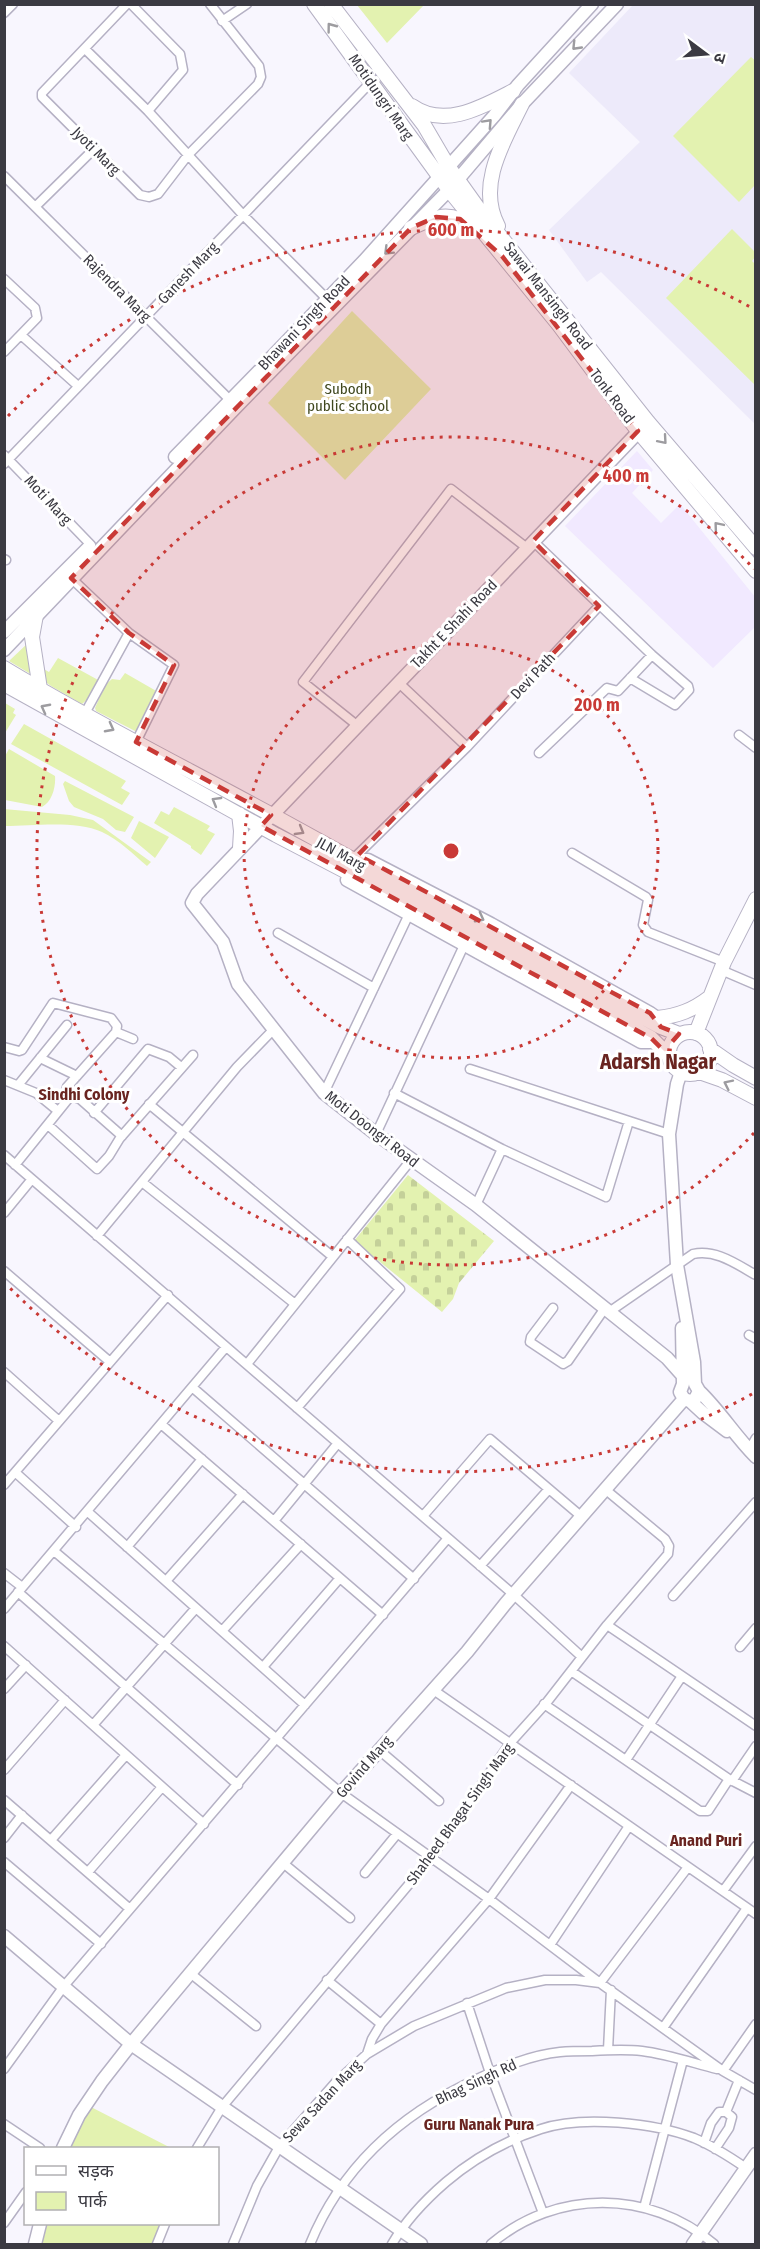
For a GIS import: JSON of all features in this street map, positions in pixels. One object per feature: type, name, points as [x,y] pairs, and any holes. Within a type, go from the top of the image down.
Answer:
[{"type":"main road","name":"Motidungri Marg","points":[[314,4],[371,82],[454,185]]},
{"type":"main road","points":[[331,4],[400,97],[424,125],[443,171]]},
{"type":"main road","points":[[400,97],[423,114],[455,116],[481,108],[513,91]]},
{"type":"main road","points":[[506,252],[493,216],[491,178],[498,153],[522,104]]},
{"type":"main road","name":"Sawai Mansingh Road","points":[[454,185],[478,208],[506,252],[643,426],[756,548]]},
{"type":"main road","points":[[411,228],[435,217],[460,219],[506,252]]},
{"type":"main road","name":"Tonk Road","points":[[643,426],[756,571]]},
{"type":"main road","points":[[36,615],[32,637],[40,690]]},
{"type":"main road","name":"JLN Marg","points":[[4,668],[84,715],[271,815],[541,965],[679,1034]]},
{"type":"main road","name":"JLN Marg","points":[[4,684],[143,759],[411,910],[655,1042],[669,1056]]},
{"type":"main road","points":[[4,693],[22,695]]},
{"type":"main road","points":[[239,814],[240,848]]},
{"type":"main road","points":[[696,1033],[723,966],[756,899]]},
{"type":"main road","points":[[659,1023],[697,1006],[711,996]]},
{"type":"main road","points":[[710,1048],[709,1062],[699,1072],[692,1074],[681,1072],[671,1064],[670,1044],[679,1034],[696,1033],[703,1036],[710,1048],[756,1078]]},
{"type":"main road","points":[[699,1072],[722,1080],[756,1098]]},
{"type":"street","points":[[4,13],[13,4]]},
{"type":"street","points":[[148,111],[183,70],[183,64],[180,54],[129,4],[85,49],[148,111],[243,215],[327,299]]},
{"type":"street","points":[[188,155],[258,84],[261,76],[259,66],[210,4]]},
{"type":"street","points":[[222,21],[247,4]]},
{"type":"street","name":"Bhawani Singh Road","points":[[4,632],[91,545],[364,261],[592,4]]},
{"type":"street","name":"Bhawani Singh Road","points":[[4,650],[317,322],[454,185],[522,104],[617,4]]},
{"type":"street","name":"Jyoti Marg","points":[[85,49],[42,93],[42,97],[140,195],[149,197],[158,194],[188,155]]},
{"type":"street","name":"Ganesh Marg","points":[[6,460],[371,82]]},
{"type":"street","points":[[36,206],[94,149]]},
{"type":"street","name":"Rajendra Marg","points":[[4,176],[230,400]]},
{"type":"street","points":[[4,279],[35,308],[36,312],[35,320],[4,352]]},
{"type":"street","points":[[21,335],[78,386]]},
{"type":"street","name":"Takht E Shahi Road","points":[[265,828],[271,815],[643,426]]},
{"type":"street","name":"Moti Marg","points":[[6,460],[91,545]]},
{"type":"street","points":[[358,726],[303,682],[452,489],[530,545],[688,686],[688,692],[678,703],[673,704],[630,678]]},
{"type":"street","points":[[71,578],[129,633],[174,665],[136,742]]},
{"type":"street","name":"Devi Path","points":[[352,860],[467,747],[599,606]]},
{"type":"street","points":[[84,715],[129,633]]},
{"type":"street","points":[[539,753],[606,688],[617,692],[652,655]]},
{"type":"street","points":[[399,682],[467,747]]},
{"type":"street","points":[[739,735],[756,748]]},
{"type":"street","name":"Moti Doongri Road","points":[[265,828],[240,848],[197,894],[192,903],[223,942],[238,984],[273,1030],[324,1093],[411,1160],[476,1205],[667,1358],[710,1402],[752,1454]]},
{"type":"street","points":[[572,853],[646,897],[648,906],[643,925],[648,932],[723,966],[756,985]]},
{"type":"street","points":[[324,1093],[411,910]]},
{"type":"street","points":[[278,933],[374,988]]},
{"type":"street","points":[[376,1134],[466,940]]},
{"type":"street","points":[[4,1047],[22,1050],[53,1003],[111,1018],[117,1026],[116,1032],[66,1091],[80,1099],[122,1136]]},
{"type":"street","points":[[19,1084],[67,1025]]},
{"type":"street","points":[[98,1236],[237,1066],[273,1030]]},
{"type":"street","points":[[116,1032],[133,1039]]},
{"type":"street","points":[[94,1113],[148,1049],[169,1057],[182,1067]]},
{"type":"street","points":[[48,1125],[96,1169],[193,1055]]},
{"type":"street","points":[[40,1058],[77,1076]]},
{"type":"street","points":[[470,1069],[669,1134]]},
{"type":"street","points":[[681,1072],[669,1134],[678,1265],[690,1384],[680,1392],[687,1400]]},
{"type":"street","points":[[4,1080],[19,1084],[36,1093],[58,1112]]},
{"type":"street","points":[[394,1093],[502,1149],[606,1197],[629,1121]]},
{"type":"street","points":[[15,1165],[69,1098],[74,1097]]},
{"type":"street","points":[[149,1104],[333,1257]]},
{"type":"street","points":[[476,1205],[502,1149]]},
{"type":"street","points":[[4,1155],[514,1595],[582,1658]]},
{"type":"street","points":[[247,1364],[411,1160]]},
{"type":"street","points":[[4,1213],[32,1179]]},
{"type":"street","points":[[142,1182],[295,1304]]},
{"type":"street","points":[[297,1408],[400,1289],[347,1239]]},
{"type":"street","points":[[553,1308],[531,1337],[530,1342],[563,1364],[568,1361],[607,1310],[693,1254],[704,1252],[719,1255],[756,1275]]},
{"type":"street","points":[[4,1271],[109,1361]]},
{"type":"street","points":[[4,1485],[168,1295]]},
{"type":"street","points":[[4,1608],[76,1527],[226,1347]]},
{"type":"street","points":[[4,1372],[59,1421]]},
{"type":"street","points":[[192,1387],[414,1579]]},
{"type":"street","name":"Moti Doongri Road","points":[[687,1400],[738,1438]]},
{"type":"street","name":"Govind Marg","points":[[63,2147],[79,2115],[102,2081],[190,1973],[341,1793],[687,1400]]},
{"type":"street","points":[[161,1424],[383,1615]]},
{"type":"street","points":[[752,1454],[756,1438]]},
{"type":"street","points":[[423,1516],[490,1439],[582,1517]]},
{"type":"street","points":[[274,1521],[338,1443]]},
{"type":"street","points":[[127,1547],[202,1459]]},
{"type":"street","points":[[16,1473],[76,1527]]},
{"type":"street","points":[[480,1566],[549,1489]]},
{"type":"street","name":"Shaheed Bhagat Singh Marg","points":[[198,2147],[222,2107],[431,1858],[510,1743],[668,1554],[669,1546],[665,1539],[606,1490]]},
{"type":"street","points":[[166,1581],[243,1494]]},
{"type":"street","points":[[673,1596],[756,1502]]},
{"type":"street","points":[[88,1512],[305,1705]]},
{"type":"street","points":[[4,2069],[64,1986],[448,1538]]},
{"type":"street","points":[[222,1631],[301,1544]]},
{"type":"street","points":[[54,1551],[274,1739],[341,1793],[489,1899],[600,1983],[723,2071],[756,2090]]},
{"type":"street","points":[[4,1573],[20,1590],[237,1785]]},
{"type":"street","points":[[263,1667],[340,1578]]},
{"type":"street","points":[[93,1725],[128,1688],[196,1608]]},
{"type":"street","points":[[607,1625],[756,1726]]},
{"type":"street","points":[[740,1647],[756,1628]]},
{"type":"street","points":[[4,1646],[204,1824]]},
{"type":"street","points":[[4,1689],[26,1665]]},
{"type":"street","points":[[571,1671],[731,1780],[756,1793]]},
{"type":"street","points":[[626,1760],[682,1676]]},
{"type":"street","points":[[432,1689],[756,1914]]},
{"type":"street","points":[[4,1770],[65,1700]]},
{"type":"street","points":[[544,1704],[704,1812],[708,1811],[756,1746]]},
{"type":"street","points":[[379,1750],[439,1801]]},
{"type":"street","points":[[51,1840],[126,1755]]},
{"type":"street","points":[[367,2054],[372,2039],[381,2024],[489,1899],[571,1785]]},
{"type":"street","points":[[88,1872],[162,1787]]},
{"type":"street","points":[[4,1800],[130,1909]]},
{"type":"street","points":[[4,1838],[22,1815]]},
{"type":"street","points":[[550,1945],[629,1826]]},
{"type":"street","points":[[365,1873],[397,1834]]},
{"type":"street","points":[[723,1891],[756,1846]]},
{"type":"street","points":[[4,1862],[101,1944]]},
{"type":"street","points":[[283,1863],[350,1918]]},
{"type":"street","points":[[600,1983],[688,1867]]},
{"type":"street","points":[[663,2028],[747,1908]]},
{"type":"street","points":[[6,1939],[131,2044],[421,2244]]},
{"type":"street","points":[[190,1973],[256,2026]]},
{"type":"street","points":[[327,1980],[381,2024]]},
{"type":"street","name":"Sewa Sadan Marg","points":[[233,2244],[257,2186],[279,2146],[336,2082],[367,2054],[414,2026],[506,1988],[545,1980],[600,1983]]},
{"type":"street","points":[[608,2050],[610,1990]]},
{"type":"street","points":[[467,2003],[490,2073],[543,2213]]},
{"type":"street","points":[[723,2071],[756,2025]]},
{"type":"street","name":"Bhag Singh Rd","points":[[310,2244],[317,2227],[340,2189],[364,2158],[420,2109],[456,2088],[490,2073],[522,2061],[558,2052],[608,2050],[642,2051],[723,2071]]},
{"type":"street","points":[[644,2208],[683,2060]]},
{"type":"street","points":[[726,2112],[739,2080]]},
{"type":"street","points":[[704,2143],[715,2116],[719,2112],[726,2112],[732,2117],[731,2124],[715,2149]]},
{"type":"street","points":[[392,2244],[400,2230],[423,2204],[462,2168],[542,2128],[570,2123],[631,2123],[693,2138],[746,2168]]},
{"type":"street","points":[[4,2124],[38,2147]]},
{"type":"street","points":[[693,2244],[756,2154]]},
{"type":"street","points":[[4,2223],[24,2195]]},
{"type":"street","points":[[490,2244],[519,2224],[543,2213],[582,2203],[607,2202],[644,2208],[676,2219],[716,2244]]},
{"type":"street","points":[[35,2244],[40,2225]]},
{"type":"street","points":[[157,2244],[164,2225]]},
{"type":"highlighted area","points":[[436,217],[460,219],[502,256],[638,431],[533,541],[599,606],[358,855],[650,1013],[661,1027],[679,1034],[670,1044],[669,1056],[651,1038],[261,826],[271,815],[136,742],[174,665],[129,633],[71,578],[411,228]]},
{"type":"shaded area","points":[[633,5],[755,5],[755,424],[601,272],[587,282],[549,230],[640,142],[569,73]]},
{"type":"shaded area","points":[[637,451],[653,470],[632,493],[661,523],[680,504],[755,597],[755,627],[713,668],[565,526]]},
{"type":"green space","points":[[357,5],[424,5],[387,43]]},
{"type":"green space","points":[[751,57],[756,61],[755,185],[739,202],[673,136]]},
{"type":"green space","points":[[732,229],[755,252],[752,261],[756,265],[755,385],[666,298]]},
{"type":"green space","name":"Subodh public school","points":[[352,311],[431,389],[345,480],[268,403]]},
{"type":"green space","points":[[28,643],[34,676],[9,661]]},
{"type":"green space","points":[[58,658],[100,681],[90,697],[82,704],[47,683],[40,667],[49,672]]},
{"type":"green space","points":[[125,673],[158,692],[137,732],[96,711],[95,708],[105,685],[112,679],[120,680]]},
{"type":"green space","points":[[5,703],[15,709],[13,713],[16,715],[5,733]]},
{"type":"green space","points":[[24,724],[126,781],[121,788],[130,793],[122,805],[11,744]]},
{"type":"green space","points":[[9,749],[55,776],[53,794],[42,807],[5,800],[5,756]]},
{"type":"green space","points":[[65,781],[134,817],[125,832],[116,830],[103,819],[74,807],[69,801],[63,784]]},
{"type":"green space","points":[[174,807],[210,826],[207,830],[215,834],[201,855],[191,846],[154,823],[161,811],[169,815]]},
{"type":"green space","points":[[4,809],[70,815],[93,820],[151,862],[147,866],[114,839],[92,828],[67,825],[5,826]]},
{"type":"green space","points":[[139,821],[169,837],[155,858],[131,838]]},
{"type":"green space","points":[[408,1175],[494,1241],[459,1283],[453,1299],[442,1312],[354,1241]]},
{"type":"green space","points":[[91,2107],[169,2147],[69,2147],[76,2124]]},
{"type":"green space","points":[[45,2225],[160,2225],[153,2244],[42,2244]]},
{"type":"district","name":"Adarsh Nagar","points":[[658,1062]]},
{"type":"district","name":"Sindhi Colony","points":[[84,1094]]},
{"type":"district","name":"Anand Puri","points":[[706,1840]]},
{"type":"district","name":"Guru Nanak Pura","points":[[479,2124]]}]
